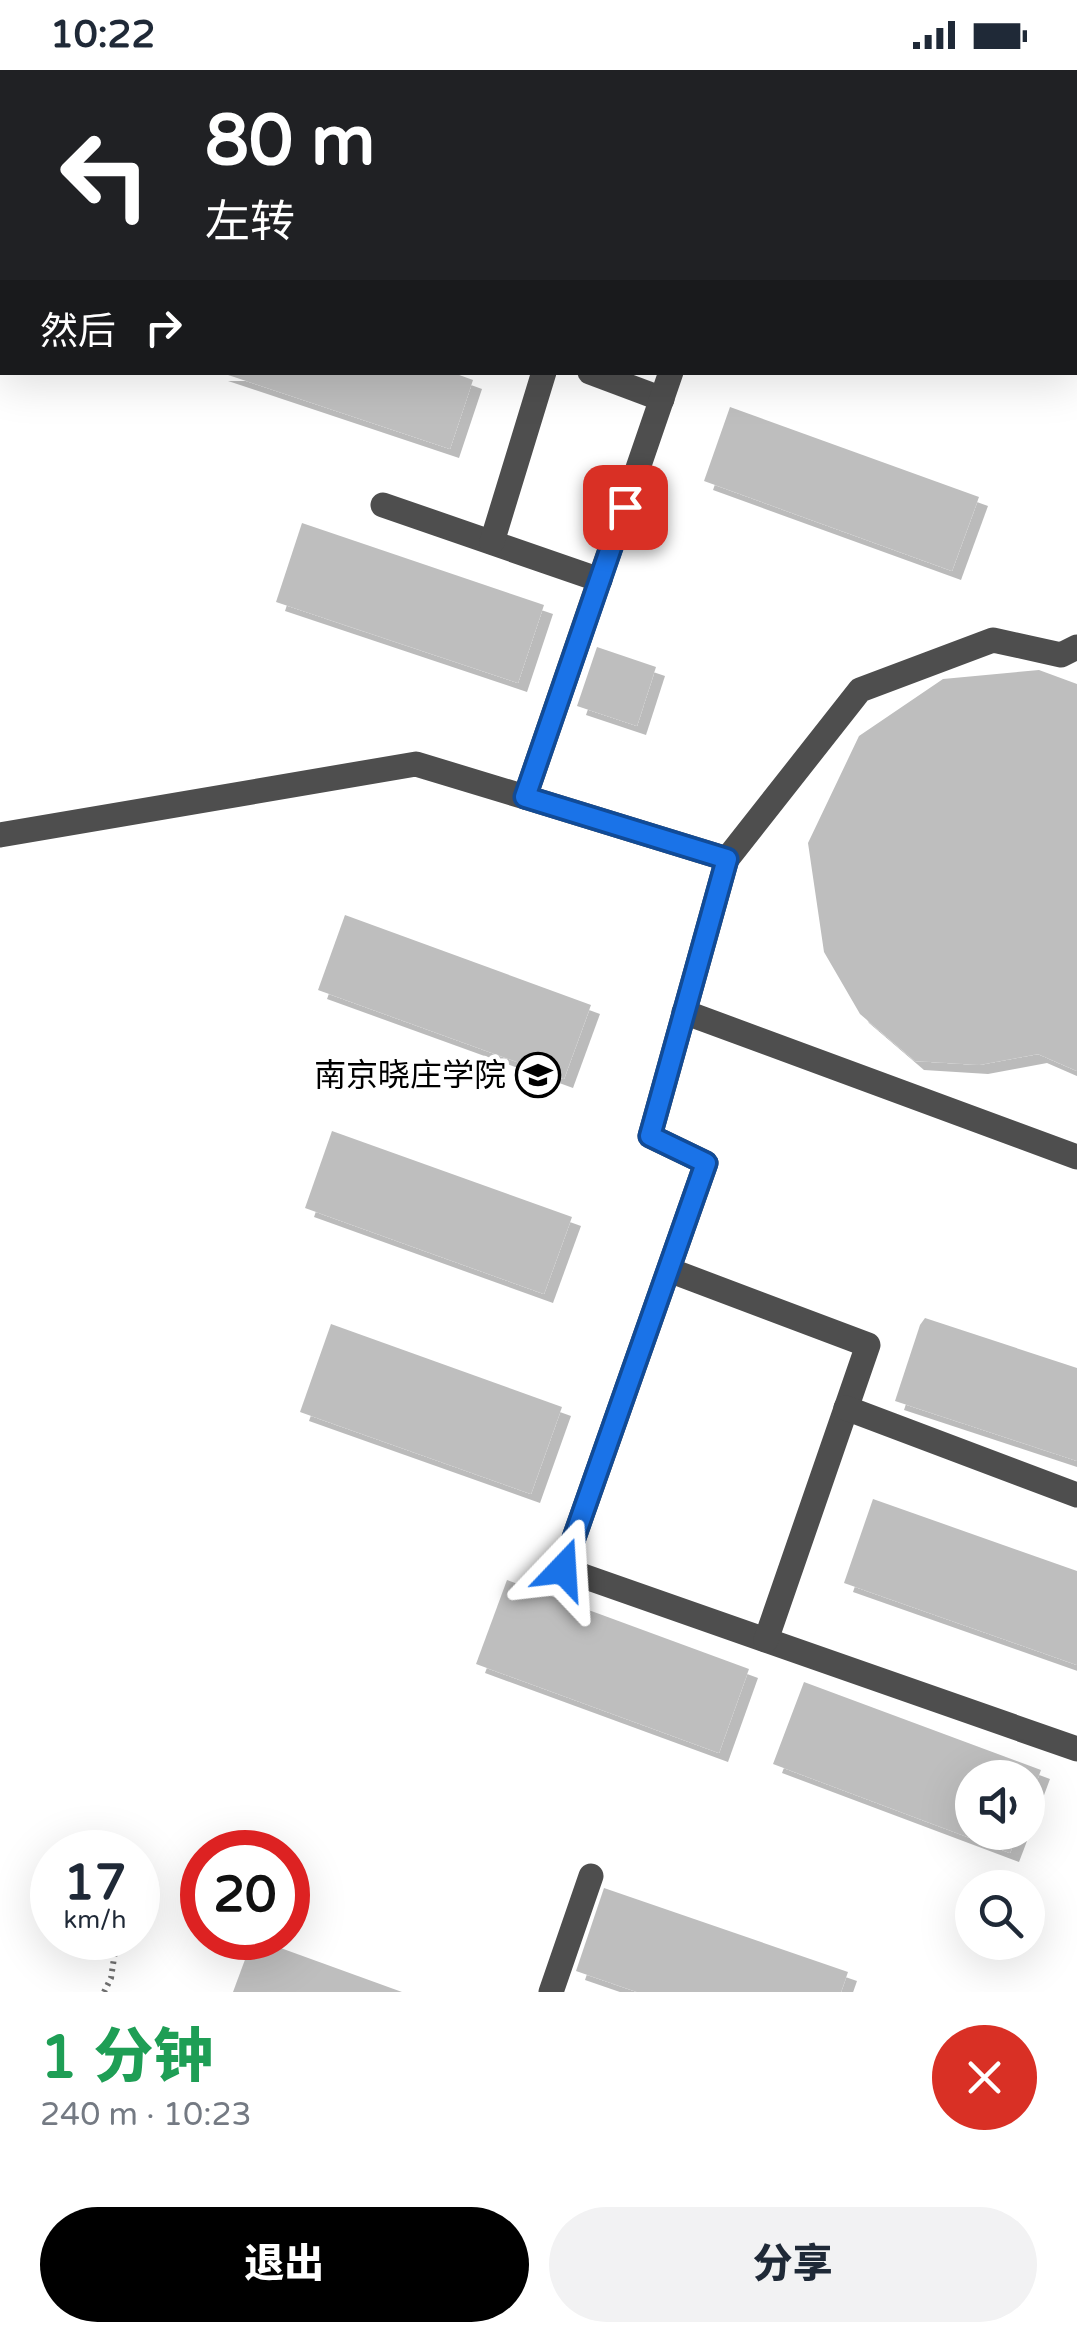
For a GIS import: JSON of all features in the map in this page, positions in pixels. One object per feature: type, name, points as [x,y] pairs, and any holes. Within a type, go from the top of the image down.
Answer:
[{"type":"lane","points":[[492,542],[543,375]]},
{"type":"lane","points":[[598,375],[662,399]]},
{"type":"lane","points":[[525,797],[670,375]]},
{"type":"lane","points":[[383,505],[600,580]]},
{"type":"lane","points":[[1077,647],[1061,655],[993,640],[860,690],[727,859],[650,1136],[706,1163],[563,1569],[1077,1749]]},
{"type":"lane","points":[[0,834],[416,764],[727,859]]},
{"type":"lane","points":[[684,1012],[1077,1157]]},
{"type":"lane","points":[[668,1270],[868,1344],[766,1640]]},
{"type":"lane","points":[[846,1408],[1077,1495]]},
{"type":"lane","points":[[551,1992],[591,1876]]},
{"type":"path","points":[[104,1992],[114,1960]]},
{"type":"building","points":[[228,375],[459,375],[473,380],[450,449]]},
{"type":"building","points":[[730,407],[979,497],[952,571],[704,481]]},
{"type":"building","points":[[302,523],[544,605],[518,683],[276,602]]},
{"type":"building","points":[[597,647],[656,667],[637,726],[577,706]]},
{"type":"building","points":[[1039,670],[1077,684],[1077,1071],[1038,1054],[979,1065],[915,1061],[860,1014],[824,952],[808,843],[859,736],[943,679]]},
{"type":"building","points":[[345,915],[591,1005],[564,1079],[318,990]]},
{"type":"building","points":[[332,1131],[572,1217],[544,1294],[305,1208]]},
{"type":"building","points":[[925,1318],[1077,1368],[1077,1461],[895,1401]]},
{"type":"building","points":[[331,1324],[562,1407],[531,1494],[300,1412]]},
{"type":"building","points":[[873,1499],[1077,1571],[1077,1665],[844,1583]]},
{"type":"building","points":[[507,1580],[749,1669],[719,1753],[476,1664]]},
{"type":"building","points":[[804,1682],[1014,1760],[955,1760],[955,1832],[773,1764]]},
{"type":"building","points":[[604,1888],[848,1972],[841,1992],[637,1992],[576,1971]]},
{"type":"building","points":[[310,1959],[402,1992],[233,1992],[245,1960]]},
{"type":"place","name":"南京晓庄学院","points":[[538,1075]]},
{"type":"route","points":[[563,1569],[706,1163],[650,1136],[727,859],[525,797],[625,507]]}]
